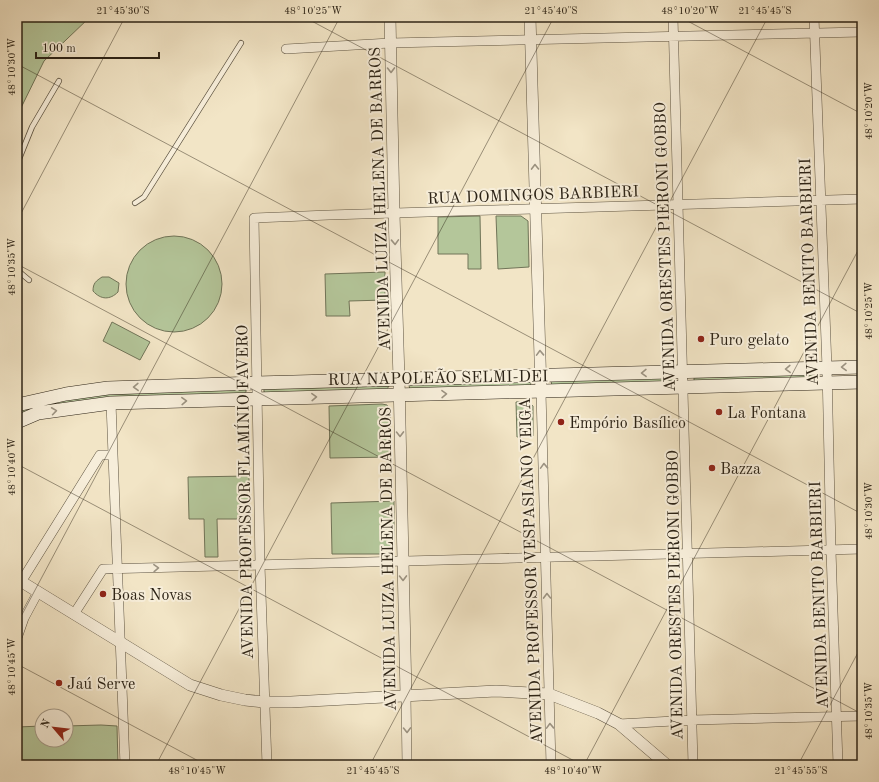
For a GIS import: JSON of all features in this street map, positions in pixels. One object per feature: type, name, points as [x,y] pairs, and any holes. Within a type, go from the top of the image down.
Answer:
[{"type":"main road","name":"RUA NAPOLEÃO SELMI-DEI","points":[[17,405],[66,394],[108,388],[862,367]]},
{"type":"main road","name":"RUA NAPOLEÃO SELMI-DEI","points":[[17,422],[38,413],[111,403],[862,382]]},
{"type":"street","name":"AVENIDA LUIZA HELENA DE BARROS","points":[[390,17],[400,395],[407,765]]},
{"type":"street","name":"AVENIDA PROFESSOR VESPASIANO VEIGA","points":[[530,17],[551,765]]},
{"type":"street","name":"AVENIDA ORESTES PIERONI GOBBO","points":[[673,17],[693,765]]},
{"type":"street","name":"AVENIDA BENITO BARBIERI","points":[[814,17],[827,368],[838,765]]},
{"type":"street","points":[[286,49],[390,43],[862,32]]},
{"type":"street","name":"RUA DOMINGOS BARBIERI","points":[[254,218],[862,199]]},
{"type":"street","name":"AVENIDA PROFESSOR FLAMÍNIO FAVERO","points":[[254,218],[256,399],[267,765]]},
{"type":"street","points":[[111,403],[119,642],[125,765]]},
{"type":"street","points":[[113,455],[100,455],[19,581],[190,686],[221,695],[264,702],[291,702],[496,691],[549,694],[586,708],[619,724],[667,765]]},
{"type":"street","points":[[74,614],[103,569],[862,549]]},
{"type":"street","points":[[17,638],[24,618],[38,592]]},
{"type":"street","points":[[619,724],[692,720],[837,718],[862,716]]},
{"type":"lane","points":[[135,203],[144,197],[241,43]]},
{"type":"lane","points":[[17,164],[32,127],[58,81]]},
{"type":"lane","points":[[17,270],[29,280]]},
{"type":"green space","points":[[17,17],[90,17],[44,61],[17,116]]},
{"type":"green space","points":[[480,216],[481,269],[468,269],[468,254],[438,254],[438,217]]},
{"type":"green space","points":[[496,216],[521,216],[528,221],[529,267],[498,269]]},
{"type":"green space","points":[[174,236],[192,240],[208,250],[218,266],[222,284],[218,302],[208,318],[192,328],[174,332],[156,328],[140,318],[130,302],[126,284],[130,266],[140,250],[156,240]]},
{"type":"green space","points":[[385,272],[385,300],[349,301],[350,316],[326,316],[325,274]]},
{"type":"green space","points":[[102,277],[109,277],[119,283],[118,292],[115,295],[106,298],[99,296],[93,291],[94,284]]},
{"type":"green space","points":[[112,322],[150,342],[140,360],[103,341]]},
{"type":"green space","points":[[817,374],[814,378],[698,382],[694,380],[694,378]]},
{"type":"green space","points":[[674,378],[669,383],[553,385],[551,383],[553,380]]},
{"type":"green space","points":[[529,381],[531,383],[530,386],[411,389],[409,387],[410,385]]},
{"type":"green space","points":[[389,386],[387,389],[270,394],[264,392],[264,389]]},
{"type":"green space","points":[[246,389],[246,392],[243,394],[17,417],[17,410],[73,396]]},
{"type":"green space","points":[[528,401],[533,406],[533,436],[517,437],[516,402]]},
{"type":"green space","points":[[387,405],[390,409],[391,457],[330,458],[329,406]]},
{"type":"green space","points":[[249,476],[249,519],[217,519],[218,557],[205,557],[204,519],[189,519],[188,477]]},
{"type":"green space","points":[[394,501],[394,549],[391,554],[332,554],[331,503]]},
{"type":"green space","points":[[34,726],[34,748],[74,748],[74,726],[117,726],[118,765],[17,765],[17,727]]},
{"type":"place","name":"Puro gelato","points":[[701,339]]},
{"type":"place","name":"La Fontana","points":[[719,412]]},
{"type":"place","name":"Empório Basílico","points":[[561,422]]},
{"type":"place","name":"Bazza","points":[[712,468]]},
{"type":"place","name":"Boas Novas","points":[[103,594]]},
{"type":"place","name":"Jaú Serve","points":[[59,683]]}]
